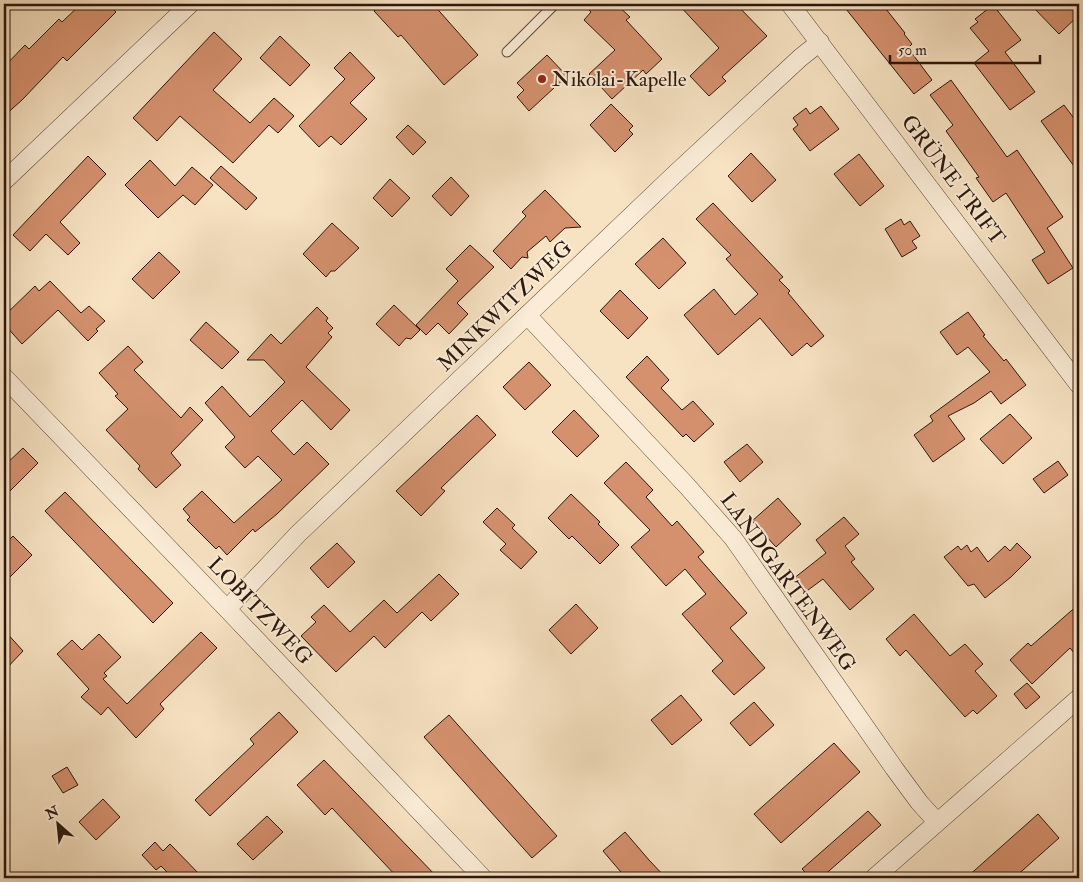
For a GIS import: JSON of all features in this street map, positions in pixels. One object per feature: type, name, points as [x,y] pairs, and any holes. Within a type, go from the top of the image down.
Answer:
[{"type":"street","points":[[4,181],[190,4]]},
{"type":"street","name":"GRÜNE TRIFT","points":[[790,4],[1079,385]]},
{"type":"street","name":"MINKWITZWEG","points":[[228,609],[298,534],[527,314],[694,156],[800,58],[820,42]]},
{"type":"street","name":"LANDGARTENWEG","points":[[527,314],[733,538],[918,802],[937,822]]},
{"type":"street","name":"LOBITZWEG","points":[[4,377],[228,609],[483,878]]},
{"type":"street","points":[[874,878],[1079,698]]},
{"type":"lane","points":[[507,52],[556,4]]},
{"type":"building","points":[[81,4],[108,4],[116,12],[67,61],[63,57],[4,116],[4,67],[25,45],[29,49],[59,19],[62,22]]},
{"type":"building","points":[[382,4],[433,4],[478,55],[444,85],[401,35],[398,37],[374,11]]},
{"type":"building","points":[[583,4],[616,4],[630,17],[626,20],[662,59],[646,74],[643,70],[612,99],[589,74],[615,50],[584,20],[591,12]]},
{"type":"building","points":[[678,4],[736,4],[767,36],[722,77],[726,81],[709,96],[690,76],[719,48]]},
{"type":"building","points":[[842,4],[882,4],[905,33],[912,44],[908,48],[932,80],[914,94]]},
{"type":"building","points":[[1030,4],[1075,4],[1079,8],[1079,15],[1059,34]]},
{"type":"building","points":[[993,5],[1021,40],[1005,52],[1035,92],[1010,110],[974,63],[989,51],[970,28],[978,22],[975,19]]},
{"type":"building","points":[[214,32],[242,59],[213,90],[250,123],[274,98],[294,116],[278,133],[269,125],[233,163],[180,116],[157,141],[133,118]]},
{"type":"building","points":[[280,36],[310,65],[290,86],[260,58]]},
{"type":"building","points":[[350,52],[375,78],[350,103],[367,119],[341,145],[331,136],[319,147],[299,126],[345,79],[334,68]]},
{"type":"building","name":"Nikolai-Kapelle","points":[[547,55],[567,76],[529,111],[517,97],[524,90],[517,83]]},
{"type":"building","points":[[951,80],[1007,157],[1017,150],[1063,217],[1047,228],[1073,268],[1048,284],[1032,260],[1045,252],[1006,193],[993,202],[976,178],[979,177],[946,131],[953,125],[930,95]]},
{"type":"building","points":[[611,104],[633,126],[629,130],[633,134],[615,152],[590,125]]},
{"type":"building","points":[[1064,105],[1079,125],[1079,173],[1041,121]]},
{"type":"building","points":[[821,106],[839,129],[810,151],[793,129],[798,125],[793,118],[806,108],[810,114]]},
{"type":"building","points":[[408,125],[426,142],[413,155],[396,137]]},
{"type":"building","points":[[751,153],[776,180],[752,202],[728,176]]},
{"type":"building","points":[[859,154],[884,186],[860,206],[834,174]]},
{"type":"building","points":[[88,156],[106,174],[60,222],[80,243],[68,255],[46,234],[30,251],[13,235]]},
{"type":"building","points":[[150,160],[175,186],[192,167],[213,185],[195,205],[183,195],[158,218],[125,185]]},
{"type":"building","points":[[221,166],[257,198],[246,210],[210,178]]},
{"type":"building","points":[[451,177],[469,196],[451,216],[432,196]]},
{"type":"building","points":[[390,179],[410,198],[392,217],[373,198]]},
{"type":"building","points":[[545,190],[581,227],[565,228],[550,242],[546,236],[527,252],[528,258],[522,257],[511,269],[493,251],[526,216],[522,212]]},
{"type":"building","points":[[713,203],[783,277],[779,280],[790,291],[788,293],[824,336],[811,347],[807,343],[792,356],[760,318],[718,355],[684,315],[714,289],[735,315],[758,294],[726,259],[731,255],[696,219]]},
{"type":"building","points":[[901,219],[904,225],[910,221],[920,236],[912,241],[917,248],[902,257],[885,229]]},
{"type":"building","points":[[332,223],[359,248],[326,277],[303,254]]},
{"type":"building","points":[[663,238],[686,263],[659,289],[635,264]]},
{"type":"building","points":[[470,245],[494,267],[457,303],[468,314],[449,334],[438,323],[426,335],[416,325],[458,281],[446,269]]},
{"type":"building","points":[[159,252],[180,272],[153,299],[132,279]]},
{"type":"building","points":[[50,281],[81,313],[89,306],[105,321],[96,329],[98,331],[88,341],[58,310],[22,344],[4,324],[4,316],[35,286],[39,291]]},
{"type":"building","points":[[620,290],[648,318],[628,339],[600,311]]},
{"type":"building","points":[[394,305],[420,330],[411,339],[406,338],[399,346],[376,324]]},
{"type":"building","points":[[317,307],[328,318],[326,321],[333,328],[328,333],[332,337],[306,367],[350,410],[331,430],[302,400],[271,431],[294,455],[307,442],[329,464],[277,514],[255,532],[253,529],[227,555],[219,546],[216,549],[187,520],[190,517],[183,509],[202,491],[234,523],[282,480],[258,456],[245,468],[225,447],[235,437],[205,403],[222,386],[250,417],[285,382],[264,360],[247,360],[271,334],[281,344]]},
{"type":"building","points":[[968,312],[985,335],[983,336],[1004,361],[1006,359],[1026,385],[1001,404],[991,391],[974,403],[948,416],[965,439],[933,462],[914,435],[933,421],[930,416],[990,372],[968,347],[957,355],[940,332]]},
{"type":"building","points":[[206,322],[239,352],[222,369],[190,340]]},
{"type":"building","points":[[128,346],[143,362],[134,370],[181,418],[190,407],[203,420],[171,453],[181,465],[156,488],[138,469],[140,466],[106,430],[128,409],[115,396],[118,394],[99,373]]},
{"type":"building","points":[[647,356],[669,380],[661,388],[682,410],[693,401],[714,424],[694,442],[686,434],[683,437],[626,377]]},
{"type":"building","points":[[529,362],[551,385],[525,410],[503,387]]},
{"type":"building","points":[[574,410],[599,436],[577,457],[552,432]]},
{"type":"building","points":[[1010,414],[1032,438],[1003,464],[980,439]]},
{"type":"building","points":[[477,415],[496,435],[441,488],[445,491],[421,516],[396,491]]},
{"type":"building","points":[[747,444],[763,462],[740,482],[724,462]]},
{"type":"building","points":[[23,448],[38,463],[4,497],[4,466]]},
{"type":"building","points":[[1058,461],[1068,475],[1044,493],[1033,479]]},
{"type":"building","points":[[626,462],[653,490],[646,497],[672,526],[677,521],[704,552],[698,557],[747,613],[730,628],[765,668],[734,695],[712,671],[723,661],[682,614],[706,594],[685,569],[666,586],[631,547],[650,530],[604,483]]},
{"type":"building","points":[[65,492],[173,603],[153,623],[45,511]]},
{"type":"building","points":[[571,494],[600,522],[598,524],[619,545],[600,564],[572,536],[569,539],[548,518]]},
{"type":"building","points":[[778,498],[801,524],[776,547],[752,521]]},
{"type":"building","points":[[497,508],[515,525],[512,528],[537,552],[521,569],[500,550],[506,544],[483,522]]},
{"type":"building","points":[[844,517],[859,534],[845,546],[855,559],[851,562],[874,589],[850,610],[823,579],[804,593],[793,579],[826,553],[816,540]]},
{"type":"building","points":[[13,536],[32,555],[4,583],[4,545]]},
{"type":"building","points":[[337,543],[355,562],[328,588],[310,568]]},
{"type":"building","points":[[1017,543],[1031,557],[1011,577],[985,598],[974,584],[968,586],[944,557],[958,546],[961,550],[967,545],[971,552],[977,547],[988,562],[1005,546],[1010,551]]},
{"type":"building","points":[[439,574],[459,594],[431,621],[422,612],[385,648],[374,636],[336,672],[301,636],[316,622],[311,617],[324,605],[350,632],[384,600],[397,613]]},
{"type":"building","points":[[576,604],[598,628],[571,654],[549,630]]},
{"type":"building","points":[[1079,604],[1079,659],[1070,648],[1032,684],[1010,660],[1028,643],[1031,646]]},
{"type":"building","points":[[914,614],[950,656],[965,644],[983,664],[975,671],[997,696],[977,714],[973,710],[965,717],[906,650],[900,656],[886,639]]},
{"type":"building","points":[[4,630],[23,651],[4,671]]},
{"type":"building","points":[[201,632],[217,648],[160,704],[164,709],[136,738],[108,707],[101,715],[81,697],[89,689],[57,654],[72,640],[82,650],[99,634],[121,657],[104,673],[107,676],[103,679],[127,704]]},
{"type":"building","points":[[1027,683],[1040,697],[1026,709],[1014,694]]},
{"type":"building","points":[[681,695],[702,720],[672,745],[651,720]]},
{"type":"building","points":[[754,702],[774,725],[750,746],[730,723]]},
{"type":"building","points":[[279,712],[298,732],[210,816],[195,800],[254,744],[250,739]]},
{"type":"building","points":[[449,715],[557,836],[532,858],[424,737]]},
{"type":"building","points":[[834,743],[860,772],[781,843],[754,814]]},
{"type":"building","points":[[324,760],[438,878],[398,878],[332,808],[325,815],[297,785]]},
{"type":"building","points":[[67,767],[78,785],[63,793],[52,776]]},
{"type":"building","points":[[103,799],[120,817],[96,840],[79,822]]},
{"type":"building","points":[[868,811],[881,825],[821,878],[811,878],[802,869]]},
{"type":"building","points":[[1038,814],[1059,838],[1014,878],[966,878]]},
{"type":"building","points":[[267,816],[283,832],[253,860],[237,844]]},
{"type":"building","points":[[625,832],[666,878],[626,878],[603,851]]},
{"type":"building","points":[[155,842],[163,851],[170,844],[203,878],[173,878],[161,866],[156,870],[142,855]]},
{"type":"place","name":"Nikolai-Kapelle","points":[[542,79]]}]
